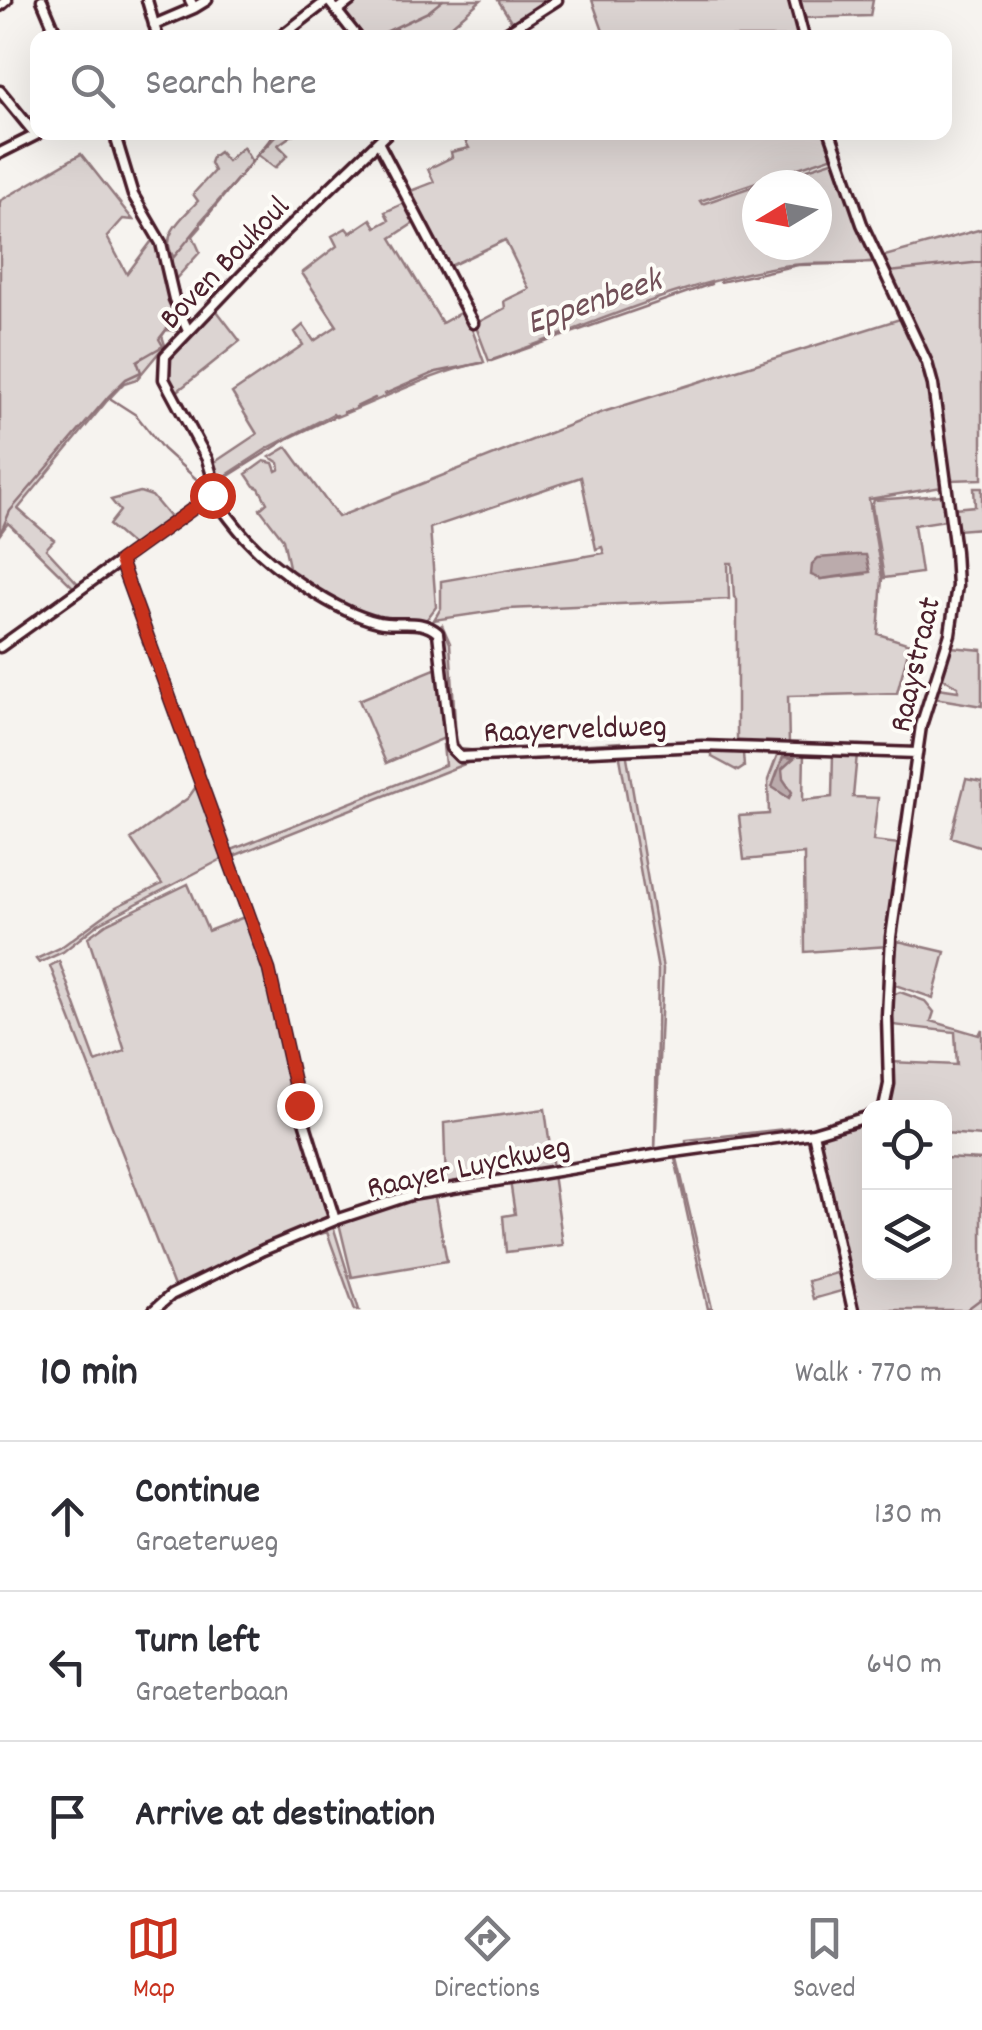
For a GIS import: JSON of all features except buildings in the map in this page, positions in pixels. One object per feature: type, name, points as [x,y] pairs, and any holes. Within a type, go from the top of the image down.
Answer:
[{"type":"street","points":[[0,6],[7,0]]},
{"type":"street","points":[[42,0],[55,30]]},
{"type":"street","points":[[147,0],[155,30]]},
{"type":"street","points":[[154,26],[192,4],[207,0]]},
{"type":"street","points":[[289,30],[328,0],[352,30]]},
{"type":"street","points":[[337,11],[351,0]]},
{"type":"street","points":[[511,30],[558,0]]},
{"type":"street","points":[[794,0],[802,30]]},
{"type":"street","points":[[0,91],[30,125]]},
{"type":"street","points":[[0,153],[30,138]]},
{"type":"street","points":[[116,140],[133,195],[160,243],[174,299],[188,331]]},
{"type":"street","name":"Raaystraat","points":[[833,140],[856,209],[927,363],[955,551],[956,586],[950,634],[929,698],[917,753],[890,954],[886,1100]]},
{"type":"street","points":[[378,142],[473,323]]},
{"type":"street","name":"Boven Boukoul","points":[[213,492],[207,460],[170,393],[162,370],[165,356],[272,244],[378,142]]},
{"type":"street","points":[[0,647],[213,492]]},
{"type":"street","name":"Raayerveldweg","points":[[213,492],[247,539],[335,604],[378,622],[424,624],[438,633],[451,748],[460,757],[702,746],[917,753]]},
{"type":"street","points":[[120,561],[269,970],[299,1105],[334,1220]]},
{"type":"street","points":[[853,1310],[813,1133],[862,1118]]},
{"type":"street","name":"Raayer Luyckweg","points":[[154,1310],[171,1294],[193,1283],[334,1220],[411,1195],[813,1133]]},
{"type":"shaded area","points":[[354,0],[481,0],[447,30],[355,30],[342,10]]},
{"type":"shaded area","points":[[498,0],[551,0],[513,24]]},
{"type":"shaded area","points":[[592,0],[792,0],[800,30],[603,30]]},
{"type":"shaded area","points":[[800,0],[873,0],[870,16],[804,18]]},
{"type":"shaded area","points":[[272,140],[285,140],[278,145],[288,155],[275,168],[258,155]]},
{"type":"shaded area","points":[[465,140],[830,140],[831,157],[792,170],[742,170],[742,187],[700,201],[702,204],[742,190],[742,260],[832,260],[832,170],[804,170],[835,160],[877,261],[789,265],[702,284],[489,361],[475,324],[505,308],[504,301],[529,289],[505,240],[448,267],[408,192],[434,182],[428,169],[452,157],[451,152],[469,148]]},
{"type":"shaded area","points":[[243,147],[252,162],[200,222],[201,227],[193,236],[200,252],[173,282],[168,264],[173,256],[169,248],[171,233],[198,201],[193,194],[214,171],[212,157],[219,152],[227,161]]},
{"type":"shaded area","points":[[81,154],[133,220],[123,219],[107,237],[127,274],[154,238],[181,324],[179,331],[166,330],[162,336],[165,345],[137,379],[124,383],[106,402],[18,509],[54,540],[46,549],[81,587],[76,590],[8,523],[0,534],[0,201]]},
{"type":"shaded area","points":[[406,202],[417,221],[391,238],[442,323],[465,310],[484,362],[427,379],[336,417],[333,414],[268,448],[216,482],[212,464],[257,434],[232,393],[303,345],[295,332],[303,325],[314,341],[337,326],[302,273],[337,246],[332,236],[346,228],[350,233],[371,219],[376,227],[389,220],[385,212]]},
{"type":"shaded area","points":[[982,229],[982,479],[949,480],[936,386],[881,257]]},
{"type":"shaded area","points":[[214,307],[240,341],[174,394],[169,380],[171,356]]},
{"type":"shaded area","points":[[903,318],[929,380],[942,487],[869,499],[882,578],[878,634],[910,644],[897,693],[788,696],[789,747],[737,746],[737,600],[732,563],[728,563],[729,599],[508,609],[434,620],[441,608],[441,581],[604,553],[602,547],[596,549],[581,477],[430,528],[436,607],[424,623],[386,619],[352,609],[290,571],[283,539],[260,509],[267,503],[246,474],[264,461],[273,463],[276,471],[280,469],[279,463],[270,457],[287,447],[338,517],[600,413]],"holes":[[[852,557],[865,574],[821,579],[826,559]]]},
{"type":"shaded area","points":[[974,488],[982,488],[982,528],[957,530],[953,508],[975,506]]},
{"type":"shaded area","points":[[140,492],[152,496],[172,520],[133,546],[109,525],[120,511],[111,500]]},
{"type":"shaded area","points":[[942,495],[946,520],[914,525],[921,573],[884,578],[874,500]]},
{"type":"shaded area","points":[[866,555],[870,572],[821,579],[811,575],[812,564],[818,558]]},
{"type":"shaded area","points":[[442,625],[450,643],[456,739],[460,749],[621,742],[621,747],[457,753],[451,740],[445,644],[437,629]]},
{"type":"shaded area","points":[[951,647],[982,650],[982,706],[934,698],[938,688],[958,691],[958,687],[941,677]]},
{"type":"shaded area","points":[[442,666],[447,737],[386,763],[359,700]]},
{"type":"shaded area","points":[[448,744],[456,758],[472,761],[231,857],[229,851],[445,765],[443,745]]},
{"type":"shaded area","points":[[626,751],[663,969],[655,1152],[658,970],[619,752]]},
{"type":"shaded area","points":[[779,751],[804,752],[803,800],[832,797],[833,753],[857,754],[853,797],[878,798],[873,841],[900,844],[888,946],[805,952],[804,854],[744,860],[739,816],[769,814],[768,780]]},
{"type":"shaded area","points":[[712,752],[743,753],[744,767],[738,771],[712,757]]},
{"type":"shaded area","points":[[783,757],[794,758],[782,769],[783,779],[792,792],[789,798],[772,787]]},
{"type":"shaded area","points":[[966,779],[982,782],[982,847],[951,837]]},
{"type":"shaded area","points":[[198,784],[224,858],[98,924],[63,952],[39,963],[36,959],[60,948],[116,907],[162,884],[131,839],[188,798]]},
{"type":"shaded area","points":[[188,884],[208,931],[247,916],[267,974],[330,1215],[326,1221],[175,1289],[50,966],[59,961],[96,1062],[125,1051],[88,937],[106,924]]},
{"type":"shaded area","points":[[898,941],[945,952],[933,998],[892,984]]},
{"type":"shaded area","points":[[900,992],[925,1001],[934,1012],[931,1021],[979,1035],[982,1029],[982,1136],[952,1134],[952,1100],[890,1100],[891,1062],[957,1065],[955,1032],[893,1025],[892,995]]},
{"type":"shaded area","points":[[545,1109],[553,1169],[446,1187],[444,1123]]},
{"type":"shaded area","points":[[862,1121],[862,1280],[952,1280],[952,1158],[982,1160],[982,1310],[858,1310],[817,1144],[824,1132]]},
{"type":"shaded area","points":[[793,1128],[797,1132],[686,1146],[686,1140]]},
{"type":"shaded area","points":[[674,1154],[712,1308],[708,1309]]},
{"type":"shaded area","points":[[553,1174],[563,1245],[506,1252],[503,1216],[515,1214],[510,1181]]},
{"type":"shaded area","points":[[434,1193],[447,1261],[352,1277],[339,1223]]},
{"type":"shaded area","points":[[329,1226],[334,1229],[359,1310],[355,1310],[327,1232],[288,1244]]},
{"type":"shaded area","points":[[282,1247],[178,1299],[177,1294]]},
{"type":"shaded area","points":[[840,1272],[845,1290],[813,1299],[808,1281]]},
{"type":"waterway","points":[[390,30],[428,12],[443,0]]},
{"type":"waterway","points":[[169,263],[269,140]]},
{"type":"waterway","name":"Eppenbeek","points":[[884,261],[889,272],[982,262]]},
{"type":"waterway","name":"Eppenbeek","points":[[720,282],[798,265],[875,263]]},
{"type":"waterway","name":"Eppenbeek","points":[[491,361],[711,284]]},
{"type":"waterway","points":[[108,397],[126,379],[141,372],[137,361],[163,346],[159,339],[177,316]]},
{"type":"waterway","name":"Eppenbeek","points":[[385,394],[436,372],[482,363]]},
{"type":"waterway","name":"Eppenbeek","points":[[0,534],[10,511],[108,397],[136,415],[163,449],[204,486]]},
{"type":"waterway","name":"Eppenbeek","points":[[356,407],[375,398]]},
{"type":"waterway","name":"Eppenbeek","points":[[344,412],[350,410]]},
{"type":"waterway","name":"Eppenbeek","points":[[219,482],[289,438],[337,415]]},
{"type":"waterway","points":[[966,1310],[982,1298]]},
{"type":"route","points":[[212,495],[120,561],[269,970],[299,1105]]}]
